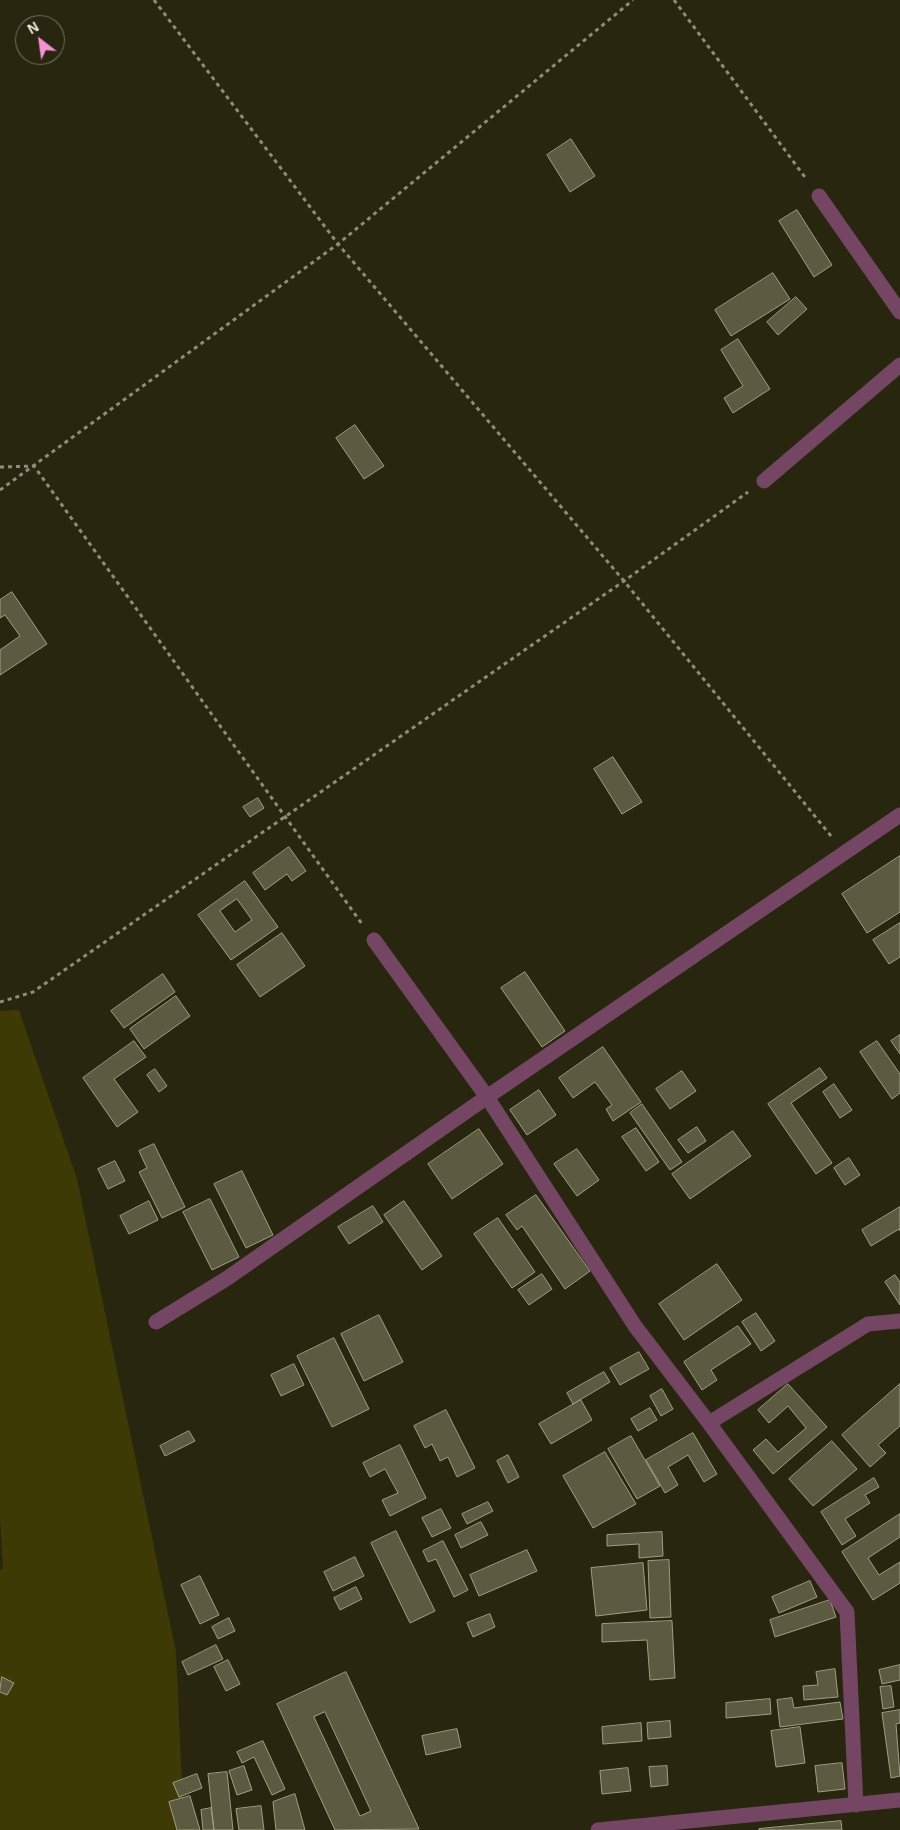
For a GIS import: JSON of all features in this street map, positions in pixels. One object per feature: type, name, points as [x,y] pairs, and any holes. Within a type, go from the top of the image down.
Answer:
[{"type":"street","points":[[819,196],[900,312]]},
{"type":"street","points":[[764,480],[900,365]]},
{"type":"street","points":[[156,1322],[226,1279],[487,1097],[900,815]]},
{"type":"street","points":[[374,940],[487,1097],[635,1326],[709,1423],[847,1612],[856,1805]]},
{"type":"street","points":[[709,1423],[868,1324],[900,1321]]},
{"type":"street","points":[[598,1830],[900,1800]]},
{"type":"path","points":[[154,0],[338,244],[624,581],[844,852]]},
{"type":"path","points":[[0,490],[338,244],[633,0]]},
{"type":"path","points":[[674,0],[819,196]]},
{"type":"path","points":[[0,467],[34,466]]},
{"type":"path","points":[[34,466],[374,940]]},
{"type":"path","points":[[0,1002],[33,992],[624,581],[764,480]]},
{"type":"shaded area","points":[[19,1010],[77,1179],[176,1652],[184,1830],[0,1830],[0,1570],[3,1569],[0,1517],[0,1011]]},
{"type":"building","points":[[571,139],[595,176],[570,192],[547,155]]},
{"type":"building","points":[[797,210],[832,265],[814,277],[779,221]]},
{"type":"building","points":[[773,273],[790,299],[731,336],[715,310]]},
{"type":"building","points":[[796,297],[807,309],[778,335],[767,322]]},
{"type":"building","points":[[738,339],[770,389],[733,413],[724,398],[743,386],[721,350]]},
{"type":"building","points":[[355,425],[384,466],[364,479],[336,438]]},
{"type":"building","points":[[12,592],[47,644],[0,675],[0,650],[20,636],[5,615],[0,618],[0,600]]},
{"type":"building","points":[[613,757],[642,802],[622,814],[594,769]]},
{"type":"building","points":[[258,798],[264,808],[250,817],[243,807]]},
{"type":"building","points":[[289,847],[306,871],[292,881],[287,874],[265,890],[253,873]]},
{"type":"building","points":[[900,856],[900,912],[867,933],[842,894]]},
{"type":"building","points":[[245,881],[278,927],[231,960],[198,915]],"holes":[[[237,899],[252,920],[235,932],[220,911]]]},
{"type":"building","points":[[900,923],[900,957],[889,964],[873,940]]},
{"type":"building","points":[[282,933],[305,966],[260,997],[237,965]]},
{"type":"building","points":[[525,972],[565,1031],[542,1047],[501,988]]},
{"type":"building","points":[[163,974],[175,992],[124,1028],[111,1011]]},
{"type":"building","points":[[176,996],[190,1016],[144,1049],[130,1029]]},
{"type":"building","points":[[900,1035],[900,1054],[891,1041]]},
{"type":"building","points":[[134,1041],[146,1057],[114,1079],[138,1112],[117,1127],[83,1078]]},
{"type":"building","points":[[877,1041],[900,1074],[900,1093],[892,1099],[860,1052]]},
{"type":"building","points":[[603,1047],[641,1102],[613,1121],[606,1109],[612,1105],[595,1082],[573,1098],[559,1078]]},
{"type":"building","points":[[820,1068],[827,1078],[791,1103],[832,1163],[816,1174],[768,1104]]},
{"type":"building","points":[[155,1069],[167,1086],[159,1092],[147,1075]]},
{"type":"building","points":[[682,1071],[696,1091],[670,1109],[656,1089]]},
{"type":"building","points":[[834,1084],[852,1110],[840,1118],[823,1092]]},
{"type":"building","points":[[539,1090],[556,1115],[527,1135],[510,1110]]},
{"type":"building","points":[[642,1104],[682,1162],[670,1170],[630,1113]]},
{"type":"building","points":[[697,1127],[706,1141],[688,1153],[678,1140]]},
{"type":"building","points":[[636,1128],[659,1162],[646,1171],[622,1137]]},
{"type":"building","points":[[479,1129],[503,1164],[452,1199],[428,1164]]},
{"type":"building","points":[[733,1131],[751,1156],[690,1199],[672,1174]]},
{"type":"building","points":[[154,1144],[185,1207],[162,1218],[139,1172],[147,1168],[139,1151]]},
{"type":"building","points":[[577,1149],[599,1180],[577,1196],[554,1164]]},
{"type":"building","points":[[849,1158],[860,1175],[845,1185],[834,1168]]},
{"type":"building","points":[[115,1161],[125,1181],[108,1189],[98,1169]]},
{"type":"building","points":[[242,1171],[273,1235],[246,1248],[214,1184]]},
{"type":"building","points":[[536,1195],[590,1271],[565,1289],[522,1226],[517,1230],[506,1215]]},
{"type":"building","points":[[210,1199],[239,1257],[212,1270],[183,1212]]},
{"type":"building","points":[[149,1201],[158,1220],[129,1234],[120,1216]]},
{"type":"building","points":[[404,1201],[442,1256],[422,1270],[384,1215]]},
{"type":"building","points":[[373,1206],[383,1222],[349,1244],[338,1227]]},
{"type":"building","points":[[900,1207],[900,1231],[899,1229],[871,1246],[862,1230]]},
{"type":"building","points":[[498,1218],[535,1272],[512,1288],[474,1234]]},
{"type":"building","points":[[717,1264],[742,1300],[684,1340],[659,1304]]},
{"type":"building","points":[[542,1274],[552,1289],[529,1305],[518,1290]]},
{"type":"building","points":[[895,1275],[900,1282],[900,1305],[885,1282]]},
{"type":"building","points":[[756,1313],[775,1341],[761,1351],[742,1322]]},
{"type":"building","points":[[379,1315],[403,1362],[364,1381],[341,1334]]},
{"type":"building","points":[[738,1326],[751,1344],[711,1370],[717,1380],[702,1390],[684,1362]]},
{"type":"building","points":[[334,1338],[369,1409],[332,1427],[297,1356]]},
{"type":"building","points":[[639,1352],[649,1369],[620,1385],[610,1368]]},
{"type":"building","points":[[294,1364],[304,1385],[281,1396],[271,1375]]},
{"type":"building","points":[[604,1372],[610,1382],[573,1404],[567,1393]]},
{"type":"building","points":[[788,1384],[827,1427],[773,1474],[753,1450],[766,1439],[778,1452],[806,1428],[788,1406],[769,1423],[758,1410]]},
{"type":"building","points":[[900,1384],[900,1426],[878,1445],[886,1453],[870,1467],[842,1435]]},
{"type":"building","points":[[662,1389],[673,1409],[661,1416],[650,1396]]},
{"type":"building","points":[[581,1400],[592,1420],[551,1444],[539,1424]]},
{"type":"building","points":[[650,1408],[657,1420],[638,1431],[631,1419]]},
{"type":"building","points":[[446,1410],[475,1468],[457,1477],[448,1457],[440,1461],[432,1444],[425,1448],[414,1426]]},
{"type":"building","points":[[189,1431],[195,1441],[165,1456],[160,1446]]},
{"type":"building","points":[[693,1433],[717,1474],[704,1482],[688,1455],[668,1467],[678,1485],[665,1493],[646,1460]]},
{"type":"building","points":[[631,1436],[660,1486],[637,1499],[608,1449]]},
{"type":"building","points":[[832,1441],[857,1469],[813,1506],[789,1479]]},
{"type":"building","points":[[400,1445],[426,1498],[390,1516],[382,1500],[398,1493],[385,1469],[370,1477],[363,1463]]},
{"type":"building","points":[[605,1452],[636,1504],[593,1528],[563,1476]]},
{"type":"building","points":[[508,1455],[519,1477],[508,1483],[497,1461]]},
{"type":"building","points":[[874,1478],[879,1487],[865,1495],[870,1503],[845,1519],[856,1536],[842,1545],[821,1512]]},
{"type":"building","points":[[488,1502],[493,1511],[467,1524],[462,1514]]},
{"type":"building","points":[[441,1509],[451,1528],[432,1537],[422,1518]]},
{"type":"building","points":[[900,1514],[900,1537],[868,1558],[879,1575],[900,1562],[900,1583],[873,1600],[842,1552]]},
{"type":"building","points":[[481,1522],[488,1535],[461,1548],[455,1535]]},
{"type":"building","points":[[396,1531],[435,1611],[410,1623],[371,1543]]},
{"type":"building","points":[[662,1532],[663,1556],[639,1558],[639,1544],[607,1546],[607,1535]]},
{"type":"building","points":[[443,1541],[468,1590],[454,1597],[436,1559],[428,1562],[423,1551]]},
{"type":"building","points":[[527,1550],[537,1571],[479,1596],[470,1575]]},
{"type":"building","points":[[355,1557],[364,1576],[333,1591],[324,1572]]},
{"type":"building","points":[[669,1560],[671,1617],[650,1618],[648,1561]]},
{"type":"building","points":[[643,1563],[647,1610],[596,1616],[591,1568]]},
{"type":"building","points":[[200,1576],[219,1615],[200,1624],[181,1585]]},
{"type":"building","points":[[810,1581],[817,1597],[779,1613],[772,1597]]},
{"type":"building","points":[[356,1587],[362,1599],[340,1610],[334,1598]]},
{"type":"building","points":[[830,1600],[836,1617],[775,1637],[770,1620]]},
{"type":"building","points":[[490,1614],[495,1627],[473,1637],[467,1623]]},
{"type":"building","points":[[229,1618],[235,1631],[218,1639],[212,1627]]},
{"type":"building","points":[[672,1621],[675,1678],[650,1680],[647,1640],[602,1642],[602,1624]]},
{"type":"building","points":[[216,1645],[223,1659],[188,1675],[182,1662]]},
{"type":"building","points":[[228,1660],[240,1684],[226,1691],[214,1667]]},
{"type":"building","points":[[900,1665],[900,1680],[882,1684],[879,1670]]},
{"type":"building","points":[[835,1669],[838,1697],[804,1700],[803,1686],[818,1685],[816,1672]]},
{"type":"building","points":[[346,1672],[419,1829],[335,1830],[277,1704]],"holes":[[[325,1712],[371,1811],[360,1816],[314,1717]]]},
{"type":"building","points":[[2,1677],[14,1683],[7,1695],[0,1692]]},
{"type":"building","points":[[891,1686],[894,1707],[883,1709],[880,1687]]},
{"type":"building","points":[[792,1698],[794,1708],[840,1702],[843,1719],[780,1727],[777,1700]]},
{"type":"building","points":[[770,1699],[771,1714],[726,1718],[726,1703]]},
{"type":"building","points":[[900,1710],[900,1723],[896,1724],[900,1776],[891,1778],[882,1713]]},
{"type":"building","points":[[670,1721],[671,1737],[648,1739],[647,1723]]},
{"type":"building","points":[[641,1723],[642,1741],[603,1744],[602,1727]]},
{"type":"building","points":[[800,1727],[805,1763],[776,1767],[771,1731]]},
{"type":"building","points":[[457,1729],[461,1747],[426,1755],[422,1736]]},
{"type":"building","points":[[263,1741],[285,1789],[272,1795],[254,1757],[242,1763],[237,1752]]},
{"type":"building","points":[[842,1763],[845,1789],[818,1792],[815,1766]]},
{"type":"building","points":[[244,1766],[252,1790],[237,1795],[229,1771]]},
{"type":"building","points":[[667,1766],[668,1785],[651,1787],[649,1767]]},
{"type":"building","points":[[628,1768],[631,1791],[602,1794],[600,1771]]},
{"type":"building","points":[[227,1772],[233,1830],[214,1830],[208,1774]]},
{"type":"building","points":[[197,1774],[202,1788],[179,1797],[173,1783]]},
{"type":"building","points":[[295,1794],[305,1830],[276,1830],[273,1802]]},
{"type":"building","points":[[190,1796],[200,1830],[177,1830],[169,1802]]},
{"type":"building","points":[[261,1806],[264,1830],[239,1830],[236,1809]]},
{"type":"building","points":[[211,1808],[214,1830],[203,1830],[201,1810]]},
{"type":"building","points":[[841,1821],[842,1830],[759,1830],[759,1829]]}]
